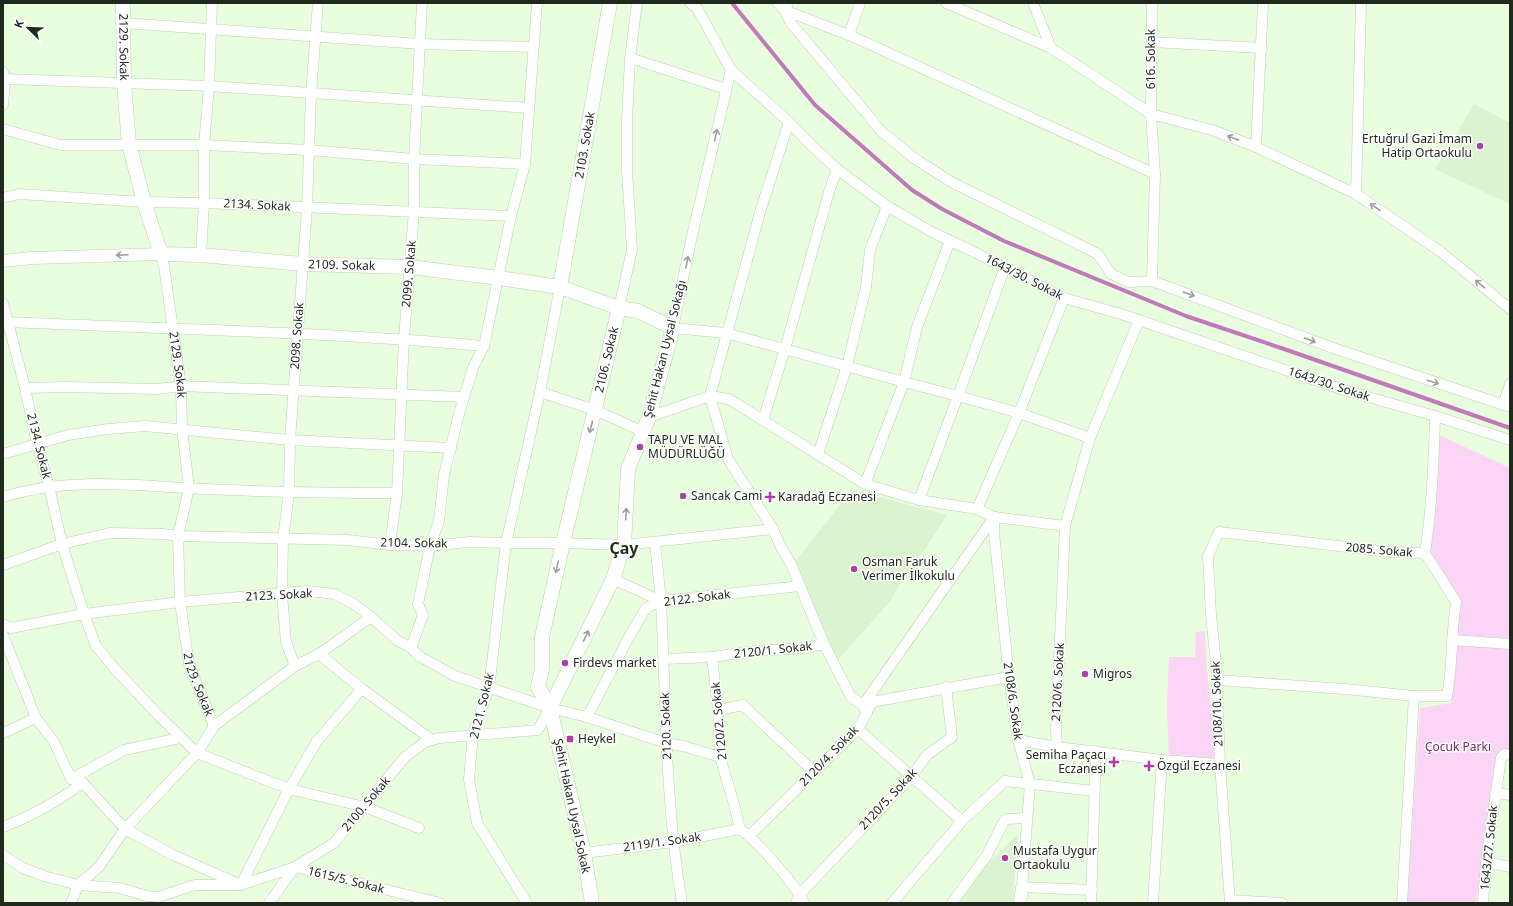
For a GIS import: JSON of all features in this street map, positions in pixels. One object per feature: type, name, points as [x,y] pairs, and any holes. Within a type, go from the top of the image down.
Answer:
[{"type":"main road","name":"2129. Sokak","points":[[123,3],[124,84],[128,144],[144,202],[161,254]]},
{"type":"main road","name":"2103. Sokak","points":[[560,287],[610,3]]},
{"type":"main road","name":"2109. Sokak","points":[[161,254],[201,255],[303,264],[410,267],[499,278],[560,287],[619,308],[638,311],[673,328]]},
{"type":"main road","name":"2106. Sokak","points":[[550,708],[538,687],[542,668],[542,636],[562,543],[619,308]]},
{"type":"main road","name":"Şehit Hakan Uysal Sokağı","points":[[550,708],[613,579],[624,545],[628,469],[649,417],[673,328]]},
{"type":"main road","name":"Şehit Hakan Uysal Sokak","points":[[550,708],[584,853],[592,903]]},
{"type":"street","points":[[201,255],[204,203],[204,145],[209,86],[212,3]]},
{"type":"street","name":"2098. Sokak","points":[[295,666],[286,642],[282,594],[283,539],[289,493],[290,440],[307,208],[311,94],[318,3]]},
{"type":"street","name":"2099. Sokak","points":[[390,545],[397,493],[404,338],[414,211],[414,159],[422,3]]},
{"type":"street","points":[[411,648],[423,615],[418,604],[430,546],[439,521],[444,475],[464,397],[473,368],[484,346],[511,216],[525,164],[537,3]]},
{"type":"street","name":"2106. Sokak","points":[[619,308],[632,250],[627,170],[627,121],[630,58],[637,3]]},
{"type":"street","name":"1643/30. Sokak","points":[[690,3],[697,8],[731,70],[789,122],[813,147],[838,169],[887,206],[950,242],[1005,267],[1064,298],[1139,320],[1344,390],[1435,416],[1510,440]]},
{"type":"street","points":[[849,34],[860,3]]},
{"type":"street","points":[[946,3],[1051,48],[1151,114],[1212,130],[1256,147],[1356,194],[1441,252],[1510,308]]},
{"type":"street","points":[[1033,3],[1051,48]]},
{"type":"street","name":"616. Sokak","points":[[1152,3],[1151,114],[1155,174],[1152,281]]},
{"type":"street","points":[[1256,147],[1263,3]]},
{"type":"street","points":[[1356,194],[1361,3]]},
{"type":"street","points":[[783,5],[1155,174]]},
{"type":"street","points":[[783,5],[791,23],[882,132],[914,158],[953,183],[1098,254],[1111,274],[1129,282],[1152,281],[1336,349],[1506,406],[1510,384]]},
{"type":"street","points":[[123,23],[420,44],[533,47]]},
{"type":"street","points":[[1152,42],[1262,48]]},
{"type":"street","points":[[630,58],[726,89]]},
{"type":"street","name":"Şehit Hakan Uysal Sokağı","points":[[673,328],[691,240],[731,70]]},
{"type":"street","points":[[3,105],[4,75],[124,84],[209,86],[529,108]]},
{"type":"street","points":[[789,122],[761,208],[710,396],[728,459],[772,528],[791,564],[824,644]]},
{"type":"street","points":[[3,128],[60,145],[204,145],[309,150],[414,159],[525,164]]},
{"type":"street","points":[[763,420],[785,349],[829,192],[838,169]]},
{"type":"street","name":"2134. Sokak","points":[[3,198],[19,194],[144,202],[414,211],[511,216]]},
{"type":"street","points":[[818,454],[847,366],[866,287],[870,250],[887,206]]},
{"type":"street","points":[[865,484],[904,382],[917,327],[950,242]]},
{"type":"street","name":"2109. Sokak","points":[[3,262],[32,258],[161,254]]},
{"type":"street","name":"2129. Sokak","points":[[161,254],[181,386],[182,429],[189,488],[178,536],[180,602],[189,664],[214,726]]},
{"type":"street","points":[[919,500],[1005,267]]},
{"type":"street","points":[[506,543],[540,392],[560,287]]},
{"type":"street","points":[[978,509],[1019,413],[1064,298]]},
{"type":"street","name":"2134. Sokak","points":[[3,303],[5,323],[25,388],[36,444],[49,486],[62,544],[84,614],[96,646],[116,670],[180,738],[197,753]]},
{"type":"street","name":"2120/6. Sokak","points":[[1057,747],[1056,729],[1065,526],[1090,438],[1139,320]]},
{"type":"street","points":[[5,323],[404,338],[484,346]]},
{"type":"street","points":[[673,328],[726,333],[1019,413],[1090,438]]},
{"type":"street","points":[[25,388],[66,387],[158,389],[181,386],[464,397]]},
{"type":"street","points":[[540,392],[595,410],[644,432]]},
{"type":"street","points":[[649,417],[710,396],[729,399],[865,484],[919,500],[978,509],[994,517],[1065,526]]},
{"type":"street","name":"2085. Sokak","points":[[1219,532],[1389,552],[1424,553],[1430,524],[1434,469],[1435,416]]},
{"type":"street","points":[[3,454],[68,435],[108,429],[145,426],[290,440],[451,448]]},
{"type":"street","points":[[3,497],[49,486],[101,484],[289,493],[397,493]]},
{"type":"street","points":[[865,709],[994,517]]},
{"type":"street","name":"2108/6. Sokak","points":[[994,517],[994,533],[1009,677],[1018,740],[1030,784],[1022,887]]},
{"type":"street","name":"2104. Sokak","points":[[3,565],[62,544],[110,533],[348,540],[390,545],[430,546],[469,542],[624,545],[772,528]]},
{"type":"street","name":"2108/10. Sokak","points":[[1219,532],[1208,556],[1211,615],[1217,680],[1220,764],[1230,901]]},
{"type":"street","name":"2120. Sokak","points":[[655,542],[661,602],[666,743],[673,842],[682,903]]},
{"type":"street","name":"2121. Sokak","points":[[506,543],[489,688],[473,734],[469,779],[477,823],[527,903]]},
{"type":"street","points":[[1217,680],[1345,689],[1414,696],[1447,696],[1452,672],[1452,625],[1456,602],[1424,553]]},
{"type":"street","points":[[613,579],[661,602]]},
{"type":"street","name":"2122. Sokak","points":[[587,717],[646,608],[661,602],[800,586]]},
{"type":"street","name":"2123. Sokak","points":[[3,624],[11,628],[84,614],[180,602],[308,591],[334,594],[354,604],[397,640],[411,648],[419,656],[455,676],[550,708]]},
{"type":"street","points":[[71,903],[78,885],[98,868],[125,828],[197,753],[214,726],[295,666],[319,654],[371,617]]},
{"type":"street","points":[[3,635],[36,718],[54,742],[72,779],[83,783],[125,828],[173,855],[241,885],[289,789],[317,741],[362,689]]},
{"type":"street","points":[[1452,640],[1510,644]]},
{"type":"street","name":"2120/1. Sokak","points":[[664,659],[712,657],[756,651],[805,648],[824,644],[851,697],[865,709]]},
{"type":"street","points":[[319,654],[362,689],[432,740]]},
{"type":"street","name":"2120/2. Sokak","points":[[712,657],[718,710],[720,756],[740,829]]},
{"type":"street","name":"2120/4. Sokak","points":[[749,836],[858,728],[865,709],[872,702],[946,687],[1009,677]]},
{"type":"street","name":"2120/5. Sokak","points":[[800,900],[911,776],[927,755],[952,737],[946,687]]},
{"type":"street","points":[[1402,903],[1414,696]]},
{"type":"street","points":[[718,710],[743,705],[813,771]]},
{"type":"street","points":[[550,708],[587,717],[666,743],[720,756]]},
{"type":"street","name":"2100. Sokak","points":[[3,855],[23,868],[44,876],[78,885],[120,888],[150,899],[195,885],[241,885],[295,867],[334,843],[405,757],[425,742],[473,734],[538,730],[550,708]]},
{"type":"street","points":[[3,733],[36,718]]},
{"type":"street","points":[[858,728],[962,821]]},
{"type":"street","points":[[72,779],[124,750],[180,738]]},
{"type":"street","points":[[1018,740],[1057,747],[1162,760],[1220,764]]},
{"type":"street","points":[[1091,903],[1096,751]]},
{"type":"street","points":[[197,753],[289,789],[365,807],[418,828]]},
{"type":"street","name":"1643/27. Sokak","points":[[1484,903],[1486,862],[1501,758],[1504,754],[1510,755]]},
{"type":"street","points":[[1153,903],[1162,760]]},
{"type":"street","points":[[892,903],[962,821],[1005,781],[1094,791]]},
{"type":"street","points":[[3,827],[19,821],[53,804],[83,783]]},
{"type":"street","points":[[1495,793],[1510,796]]},
{"type":"street","points":[[952,903],[987,855],[1005,819],[1027,818]]},
{"type":"street","points":[[740,829],[749,836],[800,900]]},
{"type":"street","name":"2119/1. Sokak","points":[[584,853],[673,842],[740,829]]},
{"type":"street","points":[[1486,862],[1510,867]]},
{"type":"street","name":"1615/5. Sokak","points":[[270,903],[295,867],[440,903]]},
{"type":"street","points":[[1020,903],[1022,887],[1092,890]]},
{"type":"street","points":[[1230,901],[1282,903]]},
{"type":"shaded area","name":"Ertuğrul Gazi İmam Hatip Ortaokulu","points":[[1474,104],[1510,123],[1510,204],[1435,169]]},
{"type":"shaded area","name":"Osman Faruk Verimer İlkokulu","points":[[852,490],[947,515],[923,552],[904,576],[891,600],[837,661],[795,562]]},
{"type":"shaded area","name":"Mustafa Uygur Ortaokulu","points":[[1018,834],[1013,903],[958,903],[970,881]]},
{"type":"green space","name":"Çocuk Parkı","points":[[1439,435],[1510,468],[1510,751],[1499,752],[1476,903],[1407,903],[1420,708],[1451,703],[1459,601],[1428,553]]},
{"type":"green space","points":[[1205,631],[1206,659],[1216,759],[1169,759],[1167,705],[1169,657],[1195,657],[1196,632]]},
{"type":"waterway","points":[[732,3],[815,105],[912,190],[942,209],[1004,241],[1186,316],[1510,428]]},
{"type":"place","name":"Ertuğrul Gazi İmam Hatip Ortaokulu","points":[[1480,146]]},
{"type":"place","name":"TAPU VE MAL MÜDÜRLÜĞÜ","points":[[640,447]]},
{"type":"place","name":"Sancak Cami","points":[[683,496]]},
{"type":"place","name":"Karadağ Eczanesi","points":[[770,497]]},
{"type":"place","name":"Osman Faruk Verimer İlkokulu","points":[[854,569]]},
{"type":"place","name":"Firdevs market","points":[[565,663]]},
{"type":"place","name":"Migros","points":[[1085,674]]},
{"type":"place","name":"Heykel","points":[[570,739]]},
{"type":"place","name":"Semiha Paçacı Eczanesi","points":[[1114,762]]},
{"type":"place","name":"Özgül Eczanesi","points":[[1149,766]]},
{"type":"place","name":"Mustafa Uygur Ortaokulu","points":[[1005,858]]},
{"type":"district","name":"Çay","points":[[624,548]]}]
